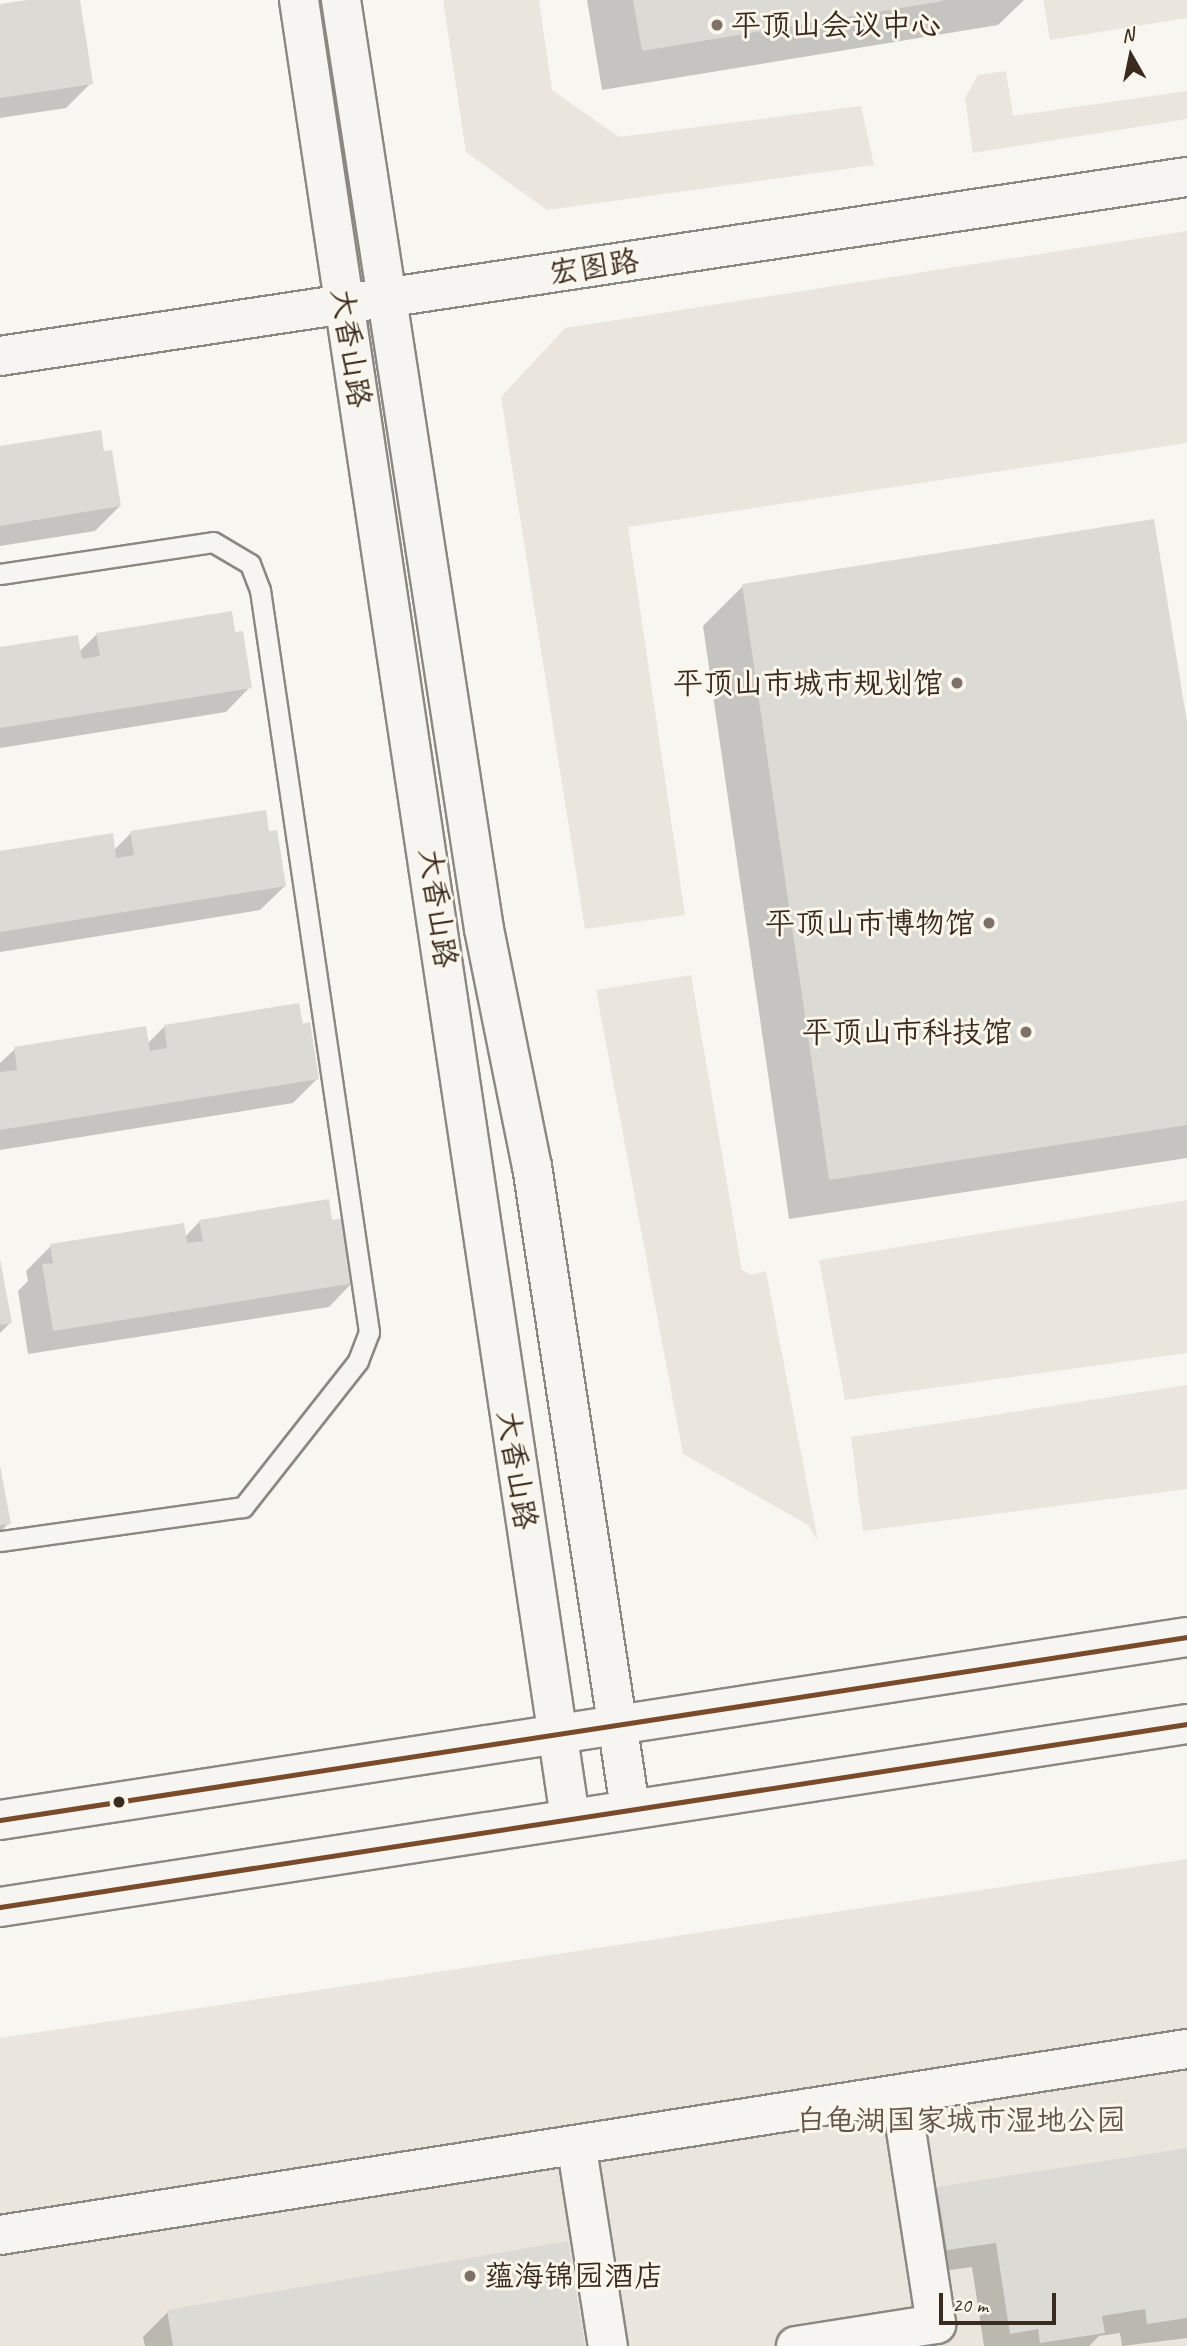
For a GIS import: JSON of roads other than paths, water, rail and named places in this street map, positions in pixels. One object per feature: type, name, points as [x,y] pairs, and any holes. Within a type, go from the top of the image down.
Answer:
[{"type":"main road","name":"大香山路","points":[[299,0],[570,1817]]},
{"type":"main road","name":"大香山路","points":[[341,0],[384,298],[484,929],[532,1166],[630,1808]]},
{"type":"main road","name":"宏图路","points":[[0,356],[1187,177]]},
{"type":"main road","points":[[0,1820],[1187,1637]]},
{"type":"main road","points":[[0,1907],[1187,1724]]},
{"type":"main road","points":[[0,2235],[577,2149],[1187,2049]]},
{"type":"main road","points":[[796,2346],[936,2324],[901,2098]]},
{"type":"main road","points":[[577,2149],[608,2346]]},
{"type":"lane","points":[[0,574],[213,542],[250,564],[260,590],[369,1332],[358,1361],[243,1507],[0,1541]]},
{"type":"place","name":"平顶山会议中心","points":[[717,25]]},
{"type":"place","name":"平顶山市城市规划馆","points":[[957,683]]},
{"type":"place","name":"平顶山市博物馆","points":[[989,923]]},
{"type":"place","name":"平顶山市科技馆","points":[[1026,1032]]},
{"type":"place","name":"蕴海锦园酒店","points":[[470,2276]]},
{"type":"park label","name":"白龟湖国家城市湿地公园","points":[[961,2120]]}]
